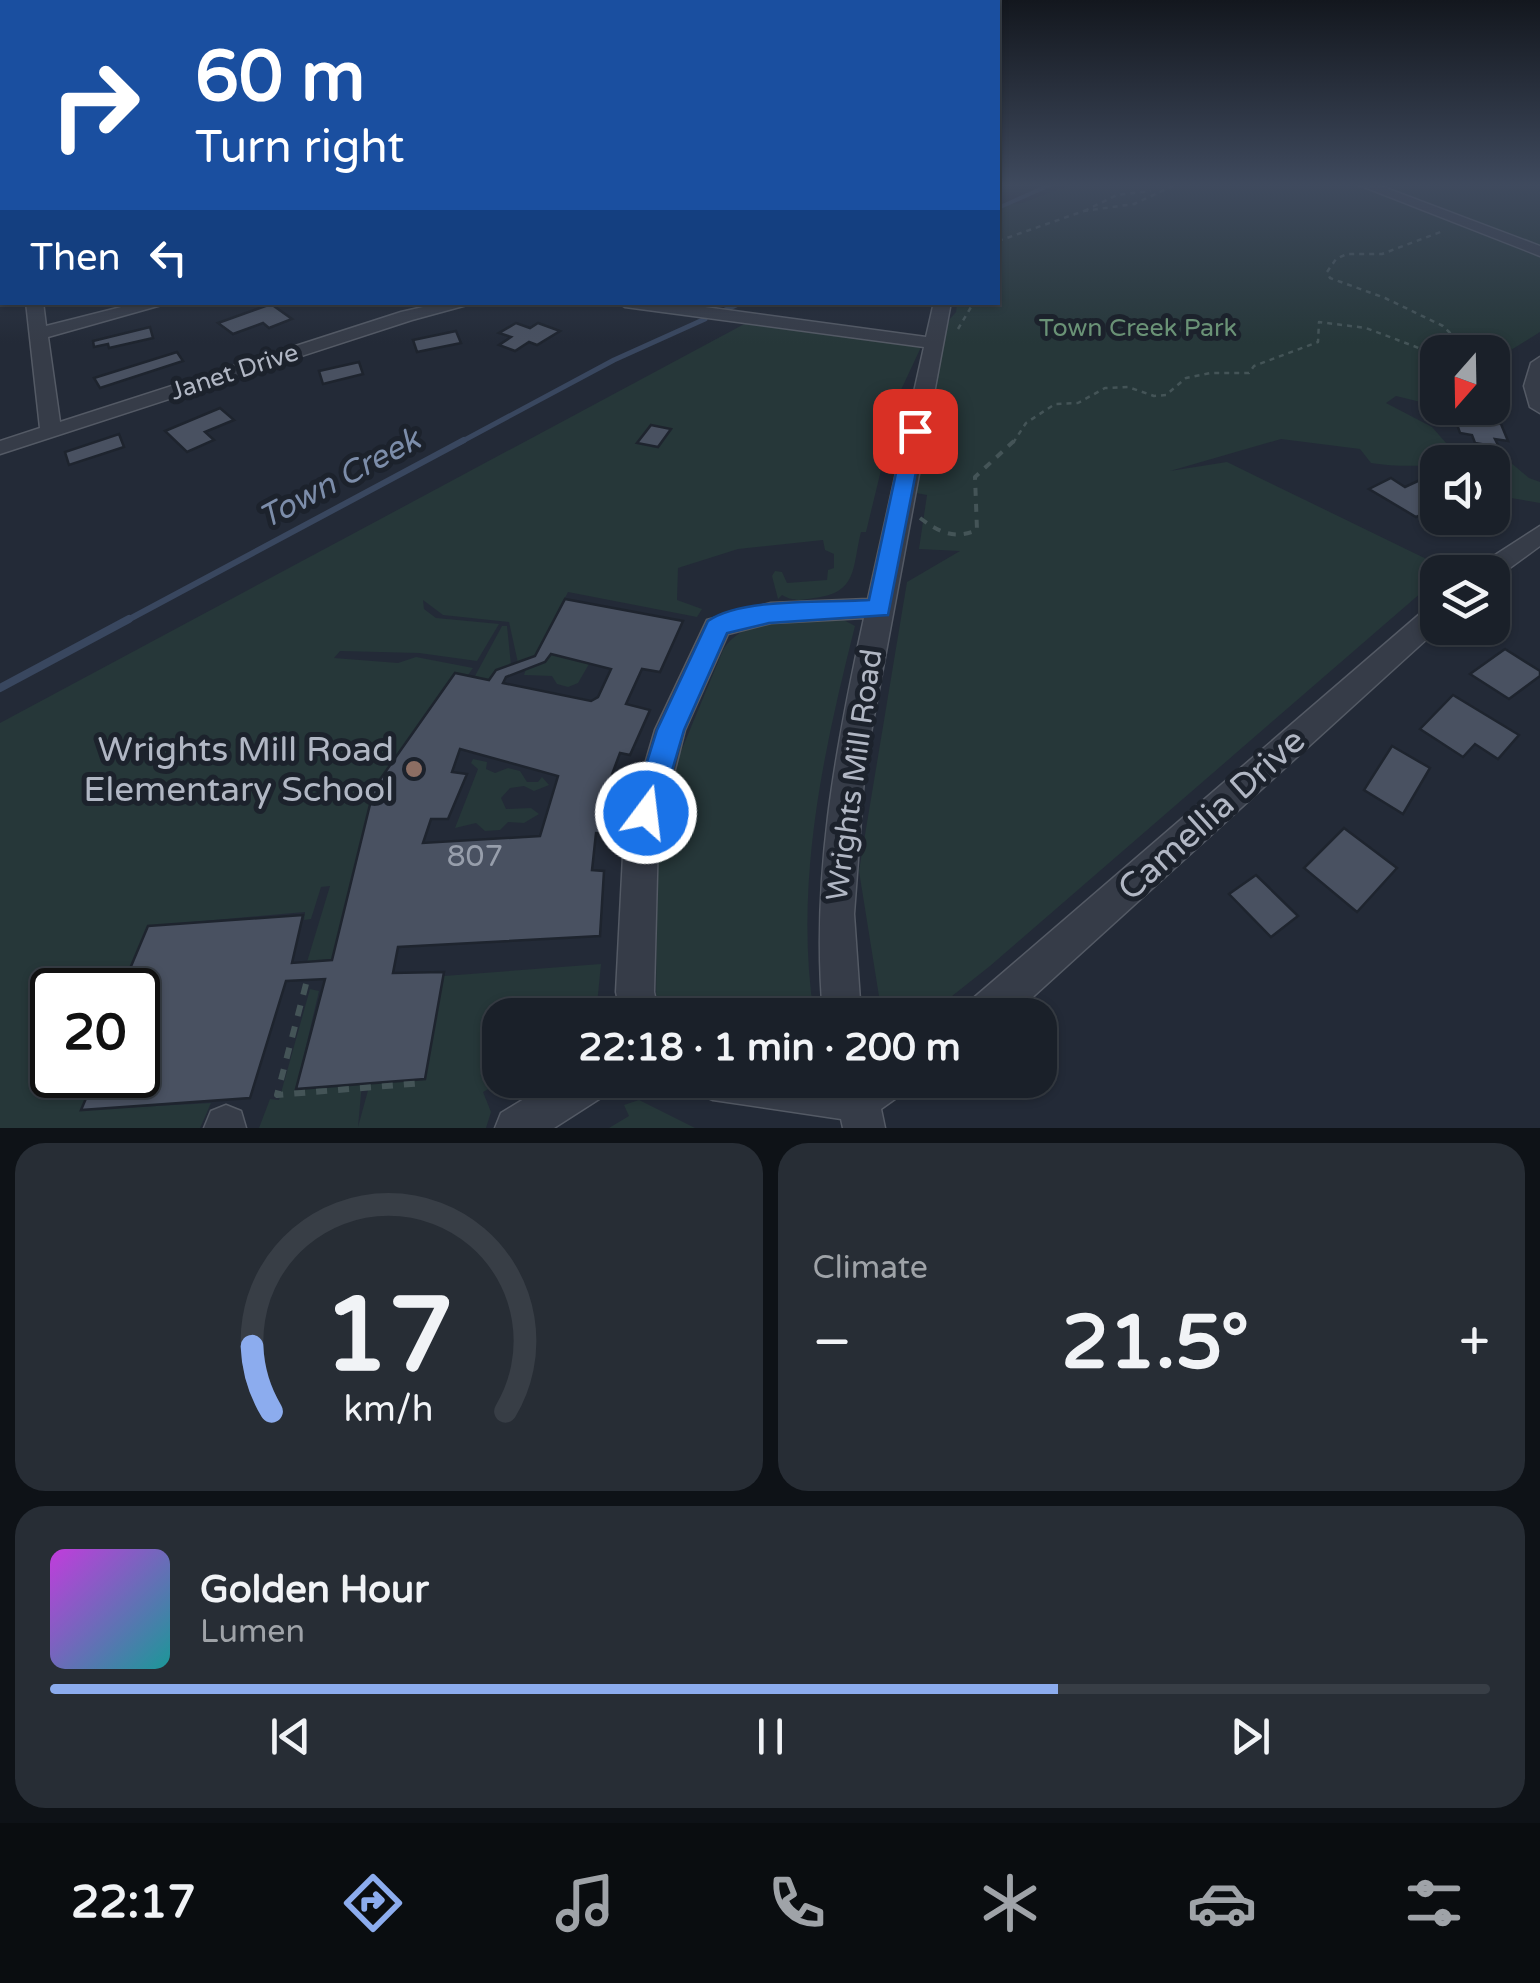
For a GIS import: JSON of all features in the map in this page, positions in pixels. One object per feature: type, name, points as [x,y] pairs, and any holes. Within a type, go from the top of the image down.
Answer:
[{"type":"street","points":[[1503,238],[1540,252]]},
{"type":"street","points":[[34,305],[50,431]]},
{"type":"street","points":[[38,334],[152,305]]},
{"type":"street","name":"Janet Drive","points":[[0,448],[407,316],[456,305]]},
{"type":"street","points":[[648,305],[934,343]]},
{"type":"street","name":"Wrights Mill Road","points":[[840,998],[833,925],[840,825],[942,305]]},
{"type":"street","points":[[1540,363],[1534,386],[1540,406]]},
{"type":"street","points":[[1510,556],[1540,534]]},
{"type":"street","points":[[636,998],[641,836],[670,730],[717,628],[724,622],[769,614],[880,608]]},
{"type":"street","name":"Camellia Drive","points":[[1003,998],[1420,629]]},
{"type":"street","points":[[516,1128],[564,1098]]},
{"type":"path","points":[[901,504],[941,534],[963,537],[977,530],[974,476],[1022,435],[1026,422],[1055,404],[1078,403],[1105,388],[1166,395],[1186,378],[1210,373],[1249,374],[1254,366],[1318,342],[1319,322],[1366,328],[1424,350],[1449,347],[1450,333],[1443,326],[1385,298],[1330,278],[1327,272],[1336,259],[1347,254],[1382,254],[1425,238]]},
{"type":"path","points":[[956,332],[972,305]]},
{"type":"path","points":[[306,984],[277,1095],[423,1083]]},
{"type":"green space","name":"Town Creek Park","points":[[1000,238],[1491,238],[1540,257],[1540,332],[1510,351],[1510,335],[1420,335],[1420,402],[1396,396],[1386,403],[1420,421],[1420,425],[1432,427],[1448,445],[1420,445],[1420,466],[1371,463],[1360,449],[1281,439],[1170,471],[1227,462],[1420,556],[1420,594],[950,998],[879,998],[859,871],[907,582],[960,551],[919,549],[927,495],[916,493],[943,327],[956,312],[957,305],[1000,305]]},
{"type":"green space","points":[[1521,238],[1540,238],[1540,245]]},
{"type":"green space","points":[[748,322],[922,345],[900,392],[851,577],[839,591],[798,600],[782,595],[778,599],[772,576],[775,571],[782,572],[787,583],[827,580],[828,570],[834,568],[834,554],[825,550],[823,540],[738,549],[678,568],[677,600],[702,609],[697,617],[568,592],[535,656],[518,663],[509,622],[443,615],[423,600],[424,609],[436,618],[499,624],[477,661],[419,653],[340,651],[334,658],[398,663],[416,657],[473,668],[468,675],[454,674],[374,788],[332,960],[307,962],[330,886],[321,887],[311,919],[304,920],[305,912],[148,926],[130,968],[30,968],[30,1098],[87,1098],[82,1110],[211,1103],[200,1128],[0,1128],[0,723]]},
{"type":"green space","points":[[1510,462],[1540,482],[1540,503],[1510,498]]},
{"type":"green space","points":[[840,618],[855,626],[832,722],[815,819],[807,917],[812,998],[656,998],[657,838],[667,838],[678,790],[668,788],[672,773],[723,650],[745,630],[793,620]]},
{"type":"green space","points":[[502,626],[507,626],[511,665],[489,680],[475,676]]},
{"type":"green space","points":[[551,654],[589,664],[578,683],[568,687],[557,684],[552,676],[524,675],[526,669],[545,662]]},
{"type":"green space","points":[[473,759],[487,762],[486,769],[495,773],[508,768],[520,771],[527,782],[538,782],[542,777],[549,785],[534,791],[524,786],[510,788],[501,798],[506,809],[531,808],[539,814],[524,823],[508,822],[500,830],[485,831],[476,823],[455,828],[478,769],[471,763]]},
{"type":"green space","points":[[601,964],[598,998],[482,998],[482,1098],[491,1112],[486,1128],[259,1128],[270,1099],[279,1100],[310,989],[319,991],[296,1089],[362,1083],[358,1127],[370,1083],[425,1078],[444,976]]},
{"type":"green space","points":[[639,1100],[695,1128],[609,1128],[629,1116],[624,1105]]},
{"type":"building","points":[[268,305],[292,319],[269,328],[263,323],[233,334],[218,323]]},
{"type":"building","points":[[516,323],[530,328],[538,323],[560,331],[537,345],[529,342],[515,351],[499,345],[511,337],[499,333]]},
{"type":"building","points":[[150,327],[153,338],[109,348],[108,344],[94,347],[93,341]]},
{"type":"building","points":[[456,331],[461,343],[417,352],[413,340]]},
{"type":"building","points":[[177,352],[183,361],[100,388],[94,378]]},
{"type":"building","points":[[359,362],[363,374],[323,384],[319,371]]},
{"type":"building","points":[[220,408],[234,420],[205,432],[214,440],[187,452],[165,431]]},
{"type":"building","points":[[651,425],[671,429],[658,447],[637,443]]},
{"type":"building","points":[[1457,425],[1501,425],[1508,441],[1495,439],[1498,445],[1475,443],[1472,435],[1460,433]]},
{"type":"building","points":[[119,434],[124,447],[69,465],[65,452]]},
{"type":"building","points":[[1391,478],[1405,487],[1420,480],[1420,515],[1416,517],[1369,489]]},
{"type":"building","name":"Wrights Mill Road Elementary School","points":[[565,599],[683,621],[660,672],[642,669],[626,704],[650,710],[630,755],[620,753],[608,785],[678,789],[667,838],[596,833],[592,870],[604,871],[600,936],[398,947],[393,973],[444,972],[425,1079],[296,1089],[325,979],[286,981],[250,1098],[81,1110],[86,1098],[160,1098],[160,968],[130,968],[148,926],[303,915],[292,963],[332,960],[374,788],[455,673],[489,680],[496,670],[535,656]],"holes":[[[551,654],[611,669],[598,697],[591,701],[503,683],[506,677],[545,662]],[[460,749],[558,776],[540,836],[423,843],[431,819],[448,819],[467,774],[452,772]]]},
{"type":"building","points":[[1505,649],[1540,671],[1540,676],[1509,699],[1470,674]]},
{"type":"building","points":[[1453,695],[1519,735],[1498,759],[1475,744],[1463,757],[1420,729]]},
{"type":"building","points":[[1392,746],[1430,768],[1403,814],[1364,790]]},
{"type":"building","points":[[1344,828],[1397,868],[1357,912],[1304,868]]},
{"type":"building","points":[[1256,875],[1298,916],[1271,937],[1229,894]]},
{"type":"waterway","name":"Town Creek","points":[[725,310],[736,305]]},
{"type":"waterway","name":"Town Creek","points":[[459,443],[614,360],[705,319]]},
{"type":"waterway","name":"Town Creek","points":[[124,622],[464,440]]},
{"type":"waterway","name":"Town Creek","points":[[0,688],[129,619]]},
{"type":"place","name":"Wrights Mill Road Elementary School","points":[[414,769]]},
{"type":"route","points":[[646,813],[670,730],[717,628],[724,622],[769,614],[880,608],[915,431]]}]
